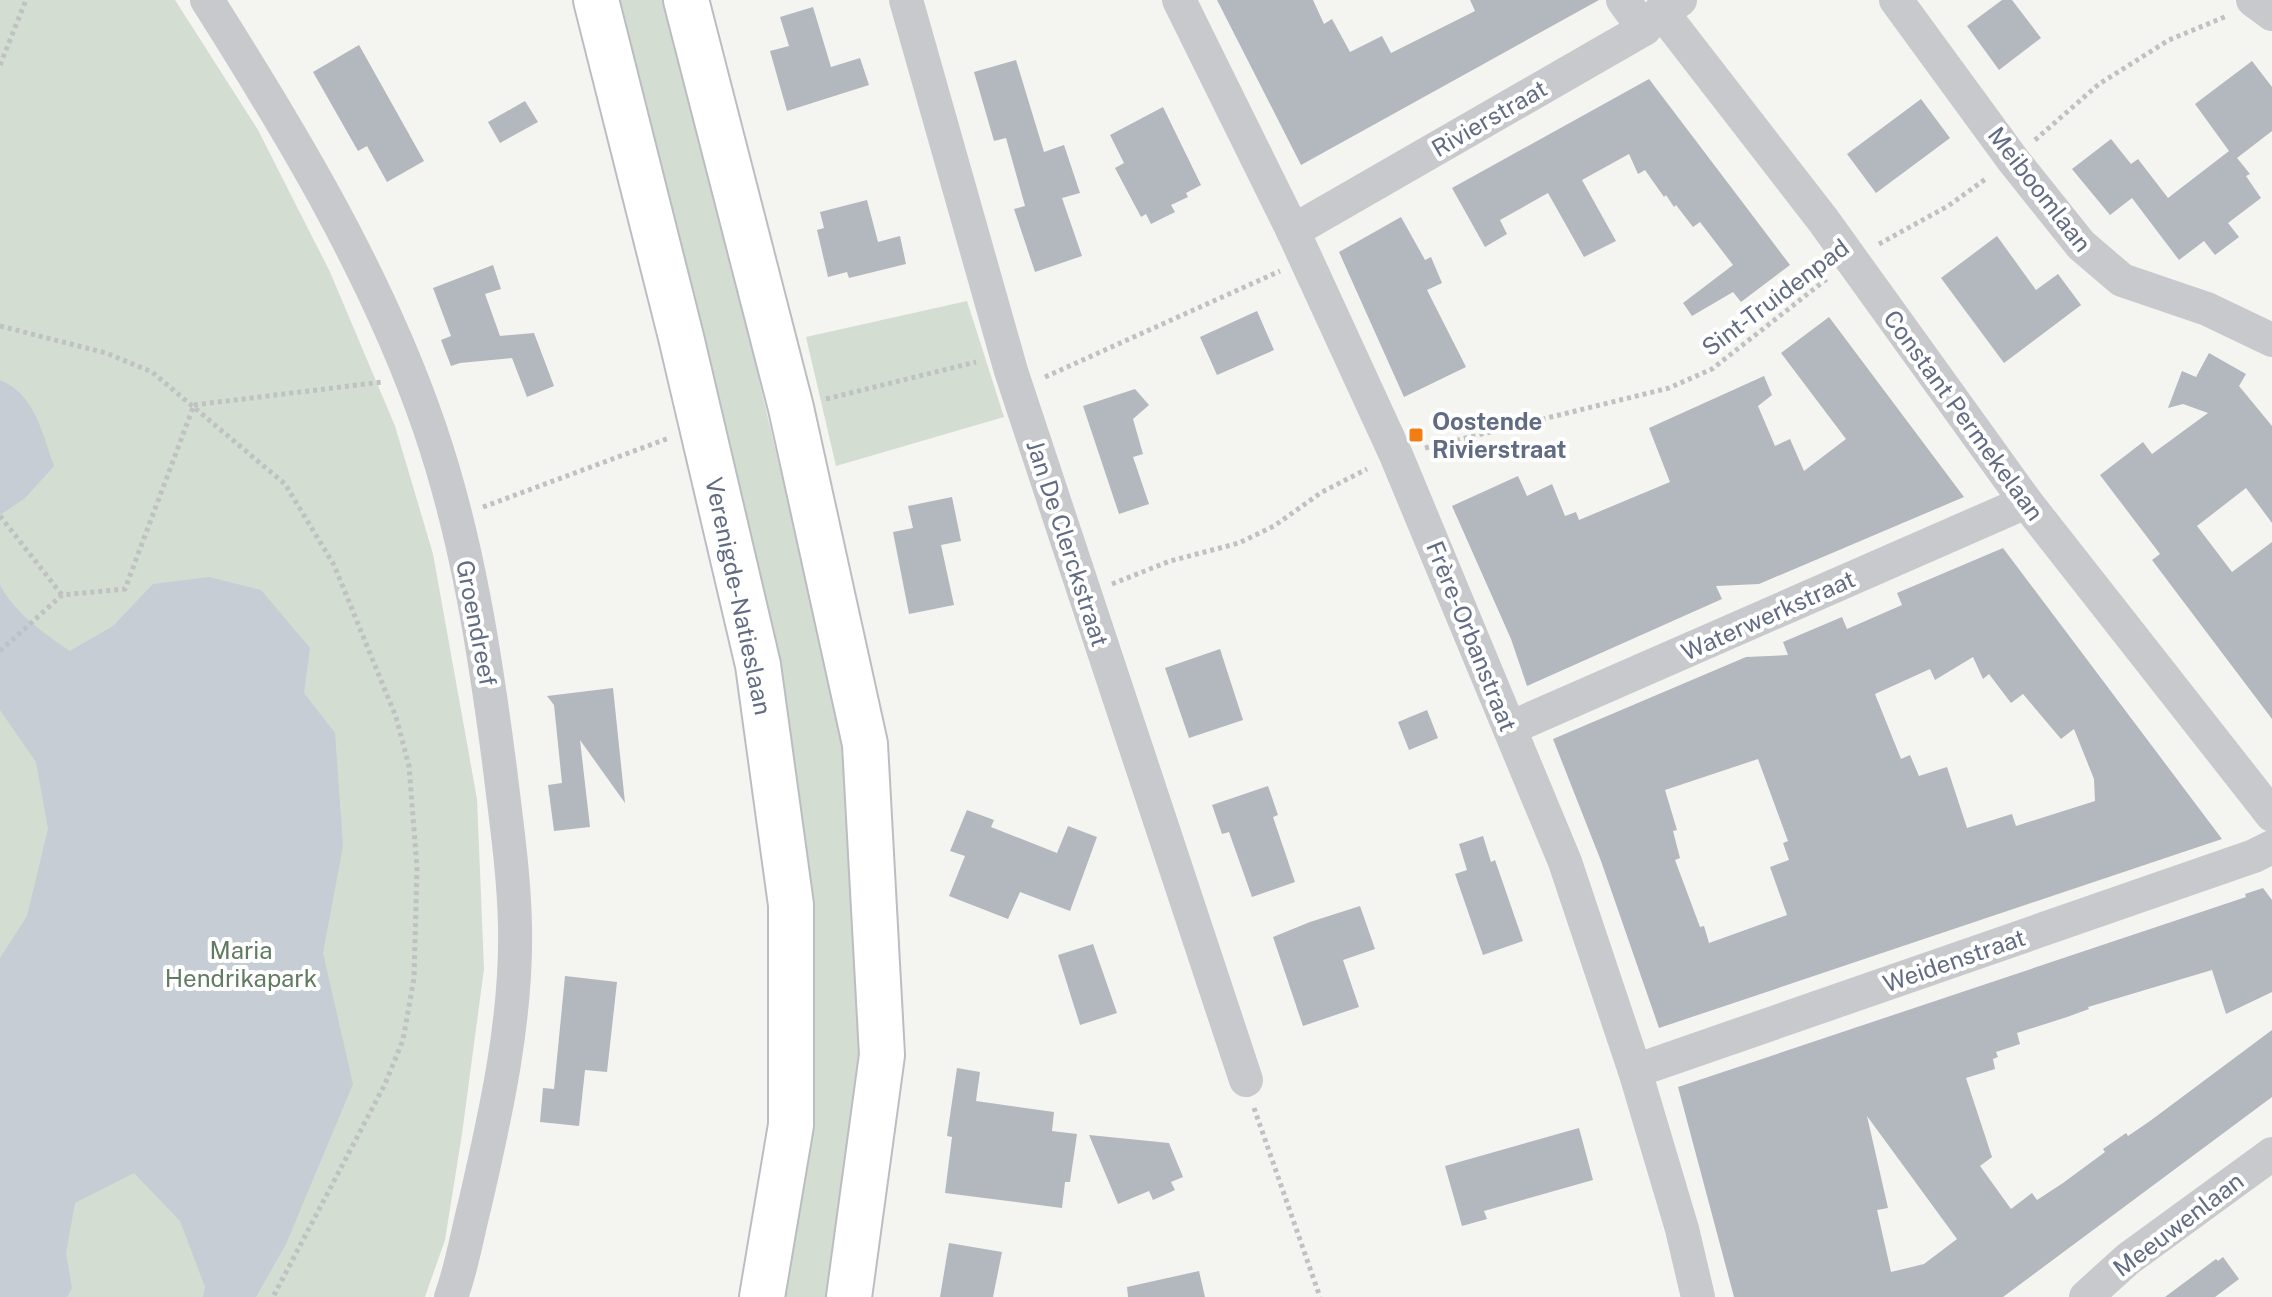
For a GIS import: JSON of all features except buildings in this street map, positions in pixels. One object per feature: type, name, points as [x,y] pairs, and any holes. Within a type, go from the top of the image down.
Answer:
[{"type":"main road","name":"Verenigde-Natieslaan","points":[[596,0],[681,337],[758,665],[791,905],[791,1125],[762,1297]]},
{"type":"main road","points":[[686,0],[791,408],[865,744],[882,1055],[849,1297]]},
{"type":"street","name":"Groendreef","points":[[207,0],[282,118],[354,251],[410,378],[429,426],[456,517],[488,677],[515,925],[509,1031],[487,1152],[451,1297]]},
{"type":"street","name":"Jan De Clerckstraat","points":[[906,0],[1011,371],[1246,1080]]},
{"type":"street","name":"Frère-Orbanstraat","points":[[1179,0],[1300,244],[1396,455],[1565,862],[1635,1071],[1682,1229],[1698,1297]]},
{"type":"street","name":"Constant Permekelaan","points":[[1623,0],[1662,13],[1852,259],[2026,502],[2272,815]]},
{"type":"street","name":"Meiboomlaan","points":[[1896,0],[2013,160],[2081,245],[2122,280],[2207,309],[2272,340]]},
{"type":"street","name":"Rivierstraat","points":[[1300,244],[1662,13]]},
{"type":"street","name":"Waterwerkstraat","points":[[1510,728],[2026,502]]},
{"type":"street","name":"Weidenstraat","points":[[1635,1071],[2272,847]]},
{"type":"street","name":"Meeuwenlaan","points":[[2086,1297],[2128,1259],[2272,1154]]},
{"type":"path","points":[[0,65],[26,0]]},
{"type":"path","name":"Sint-Truidenpad","points":[[1085,594],[1170,561],[1239,543],[1274,526],[1322,492],[1383,459],[1654,392],[1712,369],[1852,259],[1948,206],[2013,160],[2099,84],[2169,40],[2260,6]]},
{"type":"path","points":[[813,402],[987,359],[1011,371],[1040,379],[1300,244]]},
{"type":"path","points":[[0,326],[106,353],[152,372],[285,484],[334,565],[396,717],[409,766],[417,868],[414,978],[403,1040],[385,1084],[273,1297]]},
{"type":"path","points":[[194,405],[410,378]]},
{"type":"path","points":[[0,651],[62,595],[125,589],[194,405]]},
{"type":"path","points":[[456,517],[673,436]]},
{"type":"path","points":[[0,516],[62,595]]},
{"type":"path","points":[[1246,1080],[1320,1297]]},
{"type":"green space","name":"Maria Hendrikapark","points":[[0,0],[175,0],[258,130],[330,272],[395,426],[433,554],[477,799],[484,969],[445,1240],[425,1297],[0,1297]]},
{"type":"green space","points":[[609,0],[663,0],[754,359],[839,718],[862,947],[860,1099],[833,1297],[780,1297],[811,995]]},
{"type":"green space","points":[[967,301],[1004,417],[836,466],[806,337]]},
{"type":"shaded area","points":[[0,380],[22,395],[36,416],[54,466],[25,498],[0,515]]},
{"type":"shaded area","points":[[209,577],[261,590],[310,648],[304,693],[335,733],[343,846],[323,953],[353,1084],[286,1244],[256,1297],[203,1297],[205,1287],[180,1221],[134,1173],[75,1203],[66,1253],[72,1288],[67,1297],[0,1297],[0,958],[27,916],[48,829],[36,762],[0,710],[0,585],[40,630],[70,651],[113,626],[153,584]]},
{"type":"place","name":"Oostende Rivierstraat","points":[[1416,435]]}]
